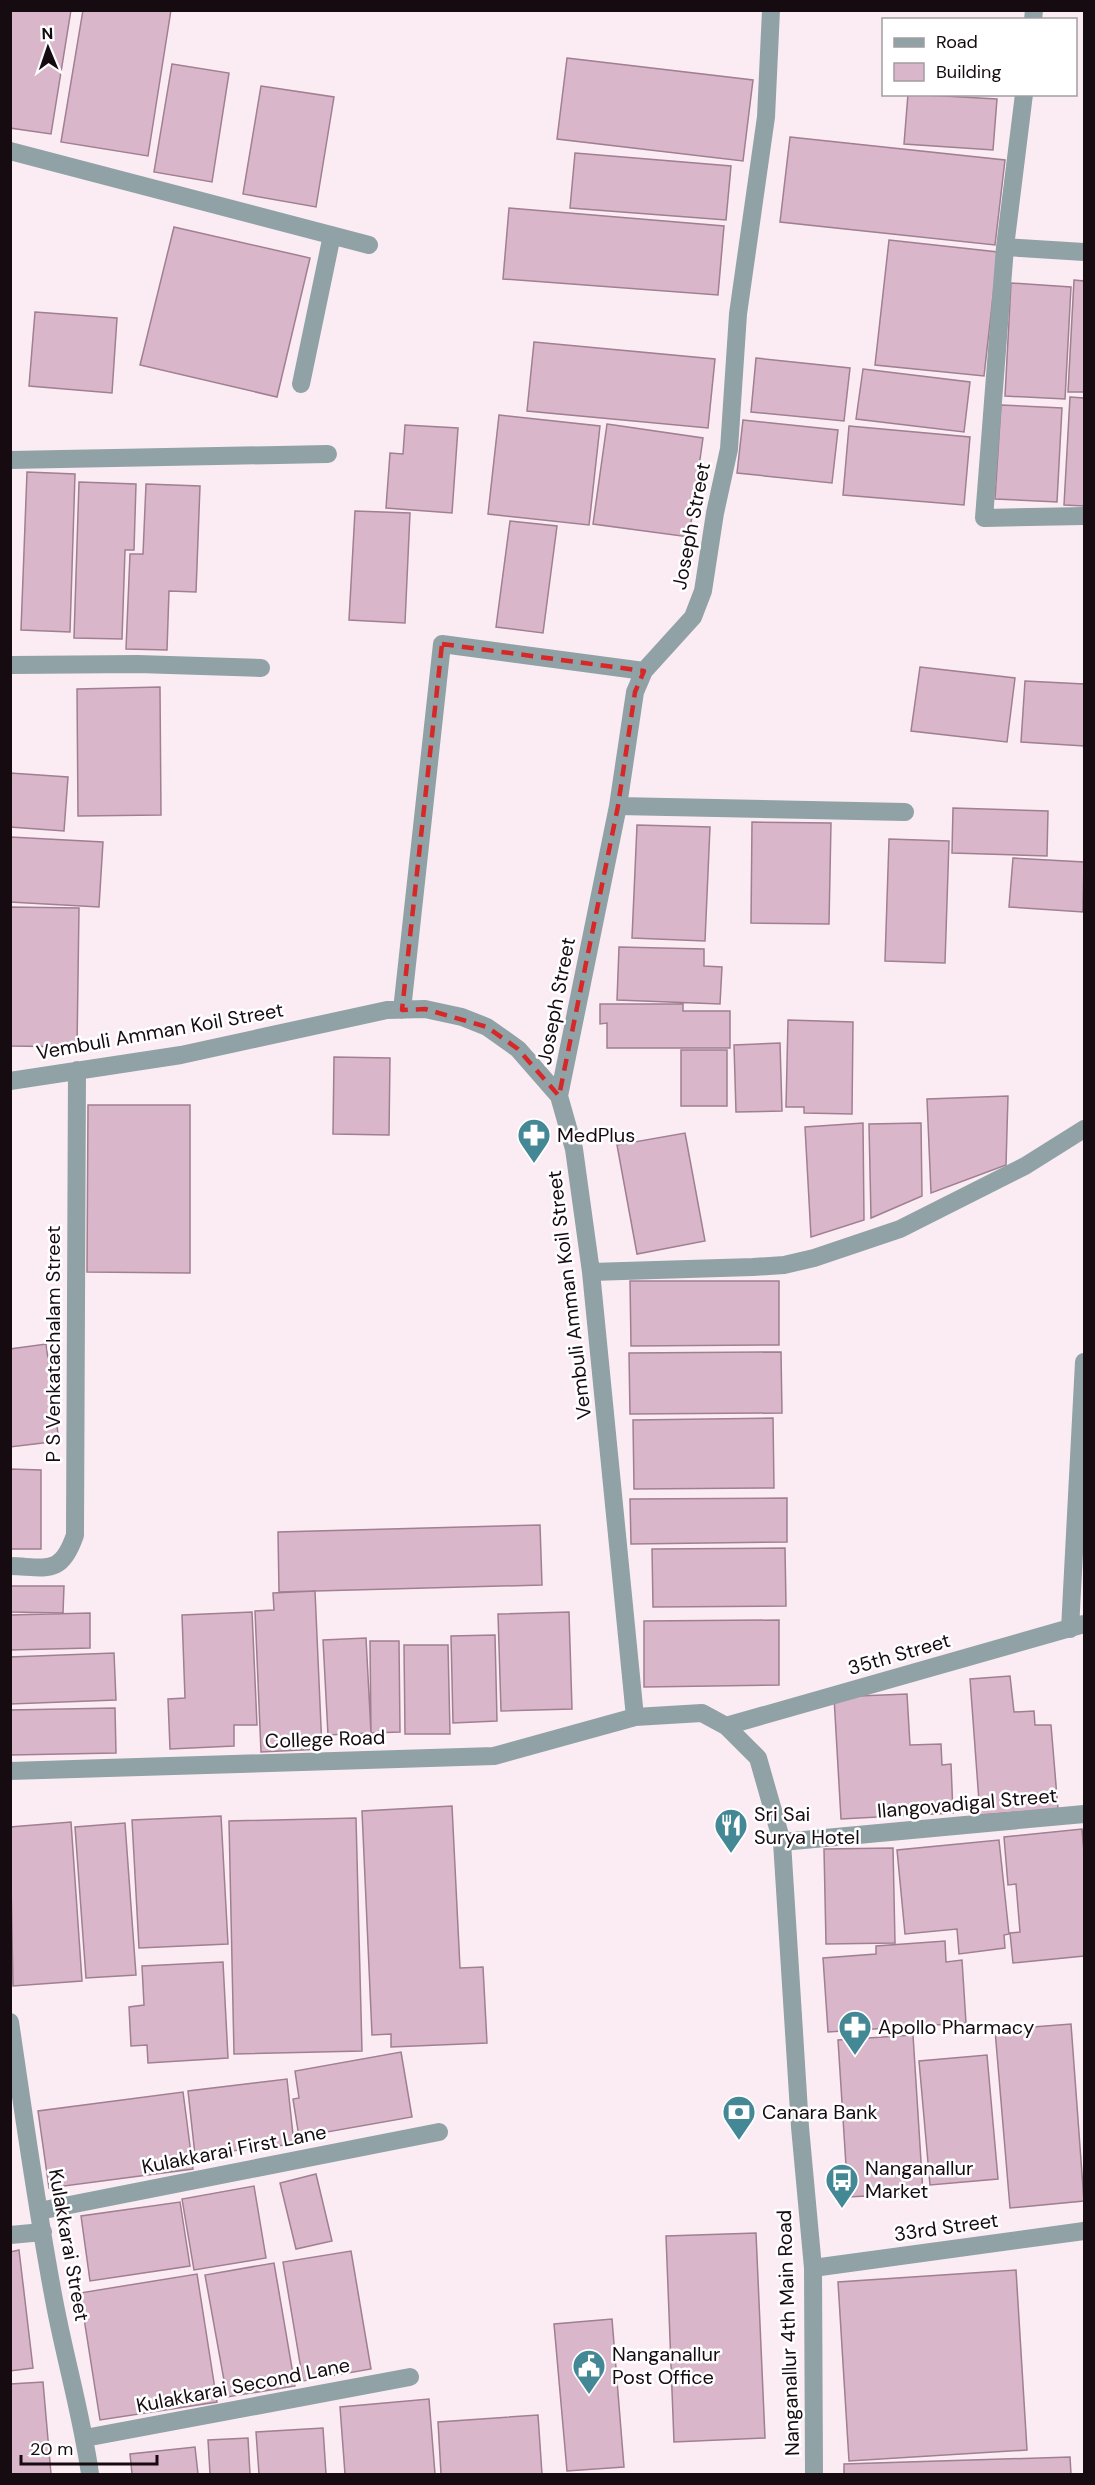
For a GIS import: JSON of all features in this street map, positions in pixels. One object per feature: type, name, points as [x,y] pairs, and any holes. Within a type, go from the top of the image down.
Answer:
[{"type":"street","name":"Joseph Street","points":[[559,1096],[618,807],[635,692],[644,670],[693,617],[703,591],[715,513],[729,449],[738,314],[766,117],[771,10]]},
{"type":"street","points":[[1024,96],[1005,248],[984,518],[1084,516]]},
{"type":"street","points":[[10,151],[369,245]]},
{"type":"street","points":[[302,384],[332,235]]},
{"type":"street","points":[[1005,248],[1084,252]]},
{"type":"street","points":[[10,460],[328,454]]},
{"type":"street","points":[[402,1010],[442,644],[644,670]]},
{"type":"street","points":[[10,665],[138,664],[261,668]]},
{"type":"street","points":[[618,807],[905,812]]},
{"type":"street","name":"Vembuli Amman Koil Street","points":[[10,1081],[181,1055],[387,1010],[425,1009],[462,1017],[487,1027],[518,1049],[559,1096],[574,1149],[591,1272],[635,1717]]},
{"type":"street","name":"P S Venkatachalam Street","points":[[10,1566],[48,1567],[58,1564],[69,1554],[75,1536],[77,1070]]},
{"type":"street","points":[[591,1272],[753,1267],[784,1265],[814,1258],[900,1229],[1025,1166],[1084,1129]]},
{"type":"street","points":[[1077,1626],[1084,1362]]},
{"type":"street","name":"35th Street","points":[[726,1726],[1077,1626]]},
{"type":"street","name":"Nanganallur 4th Main Road","points":[[635,1717],[702,1713],[726,1726],[758,1758],[782,1842],[800,2127],[813,2268],[814,2475]]},
{"type":"street","name":"College Road","points":[[10,1771],[494,1756],[635,1717]]},
{"type":"street","name":"Ilangovadigal Street","points":[[782,1842],[1084,1814]]},
{"type":"street","name":"Kulakkarai Street","points":[[10,2022],[39,2211],[56,2307],[85,2438],[90,2475]]},
{"type":"street","name":"Kulakkarai First Lane","points":[[39,2211],[439,2132]]},
{"type":"street","name":"33rd Street","points":[[813,2268],[1084,2231]]},
{"type":"street","points":[[10,2235],[43,2232]]},
{"type":"street","name":"Kulakkarai Second Lane","points":[[85,2438],[410,2377]]},
{"type":"highlighted area","points":[[442,644],[644,671],[635,692],[618,806],[559,1096],[518,1049],[487,1027],[425,1009],[402,1010]]},
{"type":"building","points":[[10,10],[71,10],[51,134],[10,128]]},
{"type":"building","points":[[83,10],[171,10],[148,156],[61,142]]},
{"type":"building","points":[[567,58],[753,80],[743,161],[557,139]]},
{"type":"building","points":[[172,64],[229,73],[212,182],[154,172]]},
{"type":"building","points":[[261,86],[334,97],[316,207],[243,194]]},
{"type":"building","points":[[908,96],[997,99],[993,150],[904,144]]},
{"type":"building","points":[[790,137],[1005,160],[995,245],[780,222]]},
{"type":"building","points":[[575,153],[731,166],[726,220],[570,208]]},
{"type":"building","points":[[509,208],[724,226],[718,295],[503,279]]},
{"type":"building","points":[[174,227],[310,258],[277,397],[140,365]]},
{"type":"building","points":[[889,240],[998,252],[984,376],[875,365]]},
{"type":"building","points":[[1074,280],[1084,281],[1084,392],[1068,392]]},
{"type":"building","points":[[1011,283],[1071,287],[1065,399],[1005,396]]},
{"type":"building","points":[[35,312],[117,318],[112,393],[29,386]]},
{"type":"building","points":[[534,342],[715,359],[708,428],[527,411]]},
{"type":"building","points":[[756,358],[850,368],[844,421],[751,412]]},
{"type":"building","points":[[863,369],[970,382],[964,432],[856,419]]},
{"type":"building","points":[[1070,397],[1084,398],[1084,506],[1064,505]]},
{"type":"building","points":[[1001,405],[1062,408],[1057,502],[995,499]]},
{"type":"building","points":[[499,415],[600,426],[589,525],[488,514]]},
{"type":"building","points":[[743,420],[838,430],[832,483],[737,473]]},
{"type":"building","points":[[607,424],[703,438],[689,537],[593,524]]},
{"type":"building","points":[[405,425],[458,428],[452,513],[386,508],[390,453],[403,454]]},
{"type":"building","points":[[849,426],[970,437],[964,505],[843,495]]},
{"type":"building","points":[[27,472],[75,474],[70,632],[21,630]]},
{"type":"building","points":[[79,482],[136,484],[134,550],[125,550],[122,639],[74,638]]},
{"type":"building","points":[[146,484],[200,486],[196,592],[169,591],[167,650],[126,649],[130,554],[143,554]]},
{"type":"building","points":[[11,493],[11,622],[10,622]]},
{"type":"building","points":[[355,511],[410,513],[405,623],[349,620]]},
{"type":"building","points":[[510,521],[557,526],[543,633],[496,627]]},
{"type":"building","points":[[920,667],[1015,678],[1007,742],[911,731]]},
{"type":"building","points":[[1025,681],[1084,684],[1084,746],[1021,742]]},
{"type":"building","points":[[160,687],[161,815],[78,816],[77,689]]},
{"type":"building","points":[[10,773],[68,777],[64,831],[10,827]]},
{"type":"building","points":[[953,808],[1048,811],[1047,856],[952,853]]},
{"type":"building","points":[[752,822],[831,823],[829,924],[751,923]]},
{"type":"building","points":[[637,825],[710,827],[705,941],[632,938]]},
{"type":"building","points":[[10,837],[103,842],[99,907],[10,902]]},
{"type":"building","points":[[889,839],[949,841],[945,963],[885,961]]},
{"type":"building","points":[[1013,858],[1084,862],[1083,912],[1009,907]]},
{"type":"building","points":[[10,907],[79,908],[77,1047],[10,1046]]},
{"type":"building","points":[[619,947],[704,949],[704,966],[722,967],[720,1004],[617,1000]]},
{"type":"building","points":[[600,1004],[683,1004],[683,1011],[730,1011],[730,1048],[607,1048],[607,1023],[600,1024]]},
{"type":"building","points":[[788,1020],[853,1022],[852,1114],[804,1113],[804,1107],[786,1107]]},
{"type":"building","points":[[780,1043],[782,1111],[736,1112],[734,1045]]},
{"type":"building","points":[[681,1050],[727,1050],[727,1106],[681,1106]]},
{"type":"building","points":[[334,1057],[390,1058],[389,1135],[333,1134]]},
{"type":"building","points":[[1008,1096],[1006,1165],[931,1193],[927,1099]]},
{"type":"building","points":[[88,1105],[190,1105],[190,1273],[87,1272]]},
{"type":"building","points":[[863,1123],[864,1220],[811,1237],[805,1127]]},
{"type":"building","points":[[921,1123],[922,1196],[871,1218],[869,1124]]},
{"type":"building","points":[[685,1133],[705,1241],[637,1254],[617,1145]]},
{"type":"building","points":[[630,1281],[779,1281],[779,1345],[631,1346]]},
{"type":"building","points":[[46,1344],[59,1441],[10,1447],[10,1349]]},
{"type":"building","points":[[781,1352],[782,1413],[630,1414],[629,1353]]},
{"type":"building","points":[[773,1418],[774,1488],[634,1489],[633,1420]]},
{"type":"building","points":[[10,1469],[41,1470],[41,1549],[10,1549]]},
{"type":"building","points":[[787,1498],[787,1542],[631,1544],[630,1499]]},
{"type":"building","points":[[540,1525],[542,1585],[279,1592],[278,1532]]},
{"type":"building","points":[[785,1548],[786,1606],[653,1607],[652,1549]]},
{"type":"building","points":[[10,1586],[64,1586],[63,1613],[10,1612]]},
{"type":"building","points":[[315,1591],[322,1749],[261,1752],[255,1611],[274,1610],[273,1593]]},
{"type":"building","points":[[252,1612],[257,1725],[234,1725],[234,1746],[170,1749],[168,1699],[185,1698],[182,1615]]},
{"type":"building","points":[[569,1612],[572,1709],[501,1711],[498,1614]]},
{"type":"building","points":[[90,1613],[90,1648],[10,1650],[10,1615]]},
{"type":"building","points":[[779,1620],[779,1685],[644,1687],[644,1621]]},
{"type":"building","points":[[495,1635],[497,1721],[453,1723],[451,1636]]},
{"type":"building","points":[[366,1638],[371,1733],[328,1735],[323,1640]]},
{"type":"building","points":[[370,1641],[399,1641],[400,1732],[371,1733]]},
{"type":"building","points":[[404,1645],[448,1645],[450,1734],[405,1734]]},
{"type":"building","points":[[114,1653],[116,1700],[10,1704],[10,1657]]},
{"type":"building","points":[[1010,1676],[1014,1712],[1034,1711],[1035,1725],[1051,1725],[1058,1809],[980,1815],[970,1679]]},
{"type":"building","points":[[907,1694],[910,1745],[941,1744],[942,1765],[951,1764],[953,1813],[841,1819],[834,1697]]},
{"type":"building","points":[[115,1708],[116,1753],[10,1755],[10,1710]]},
{"type":"building","points":[[452,1806],[460,1968],[483,1967],[487,2043],[391,2047],[391,2034],[372,2035],[362,1811]]},
{"type":"building","points":[[221,1816],[228,1944],[139,1948],[132,1820]]},
{"type":"building","points":[[356,1818],[362,2051],[234,2054],[229,1821]]},
{"type":"building","points":[[71,1822],[82,1981],[13,1986],[10,1827]]},
{"type":"building","points":[[125,1823],[136,1975],[86,1978],[75,1827]]},
{"type":"building","points":[[1082,1829],[1084,1956],[1013,1963],[1010,1933],[1020,1932],[1016,1884],[1008,1885],[1004,1837]]},
{"type":"building","points":[[999,1840],[1009,1934],[1004,1935],[1005,1948],[959,1954],[957,1929],[905,1934],[897,1850]]},
{"type":"building","points":[[893,1848],[895,1943],[826,1944],[824,1849]]},
{"type":"building","points":[[945,1941],[946,1962],[962,1960],[966,2023],[828,2032],[823,1958],[876,1954],[876,1946]]},
{"type":"building","points":[[223,1962],[228,2058],[148,2063],[147,2045],[131,2046],[129,2007],[144,2005],[142,1966]]},
{"type":"building","points":[[1071,2024],[1084,2201],[1010,2208],[995,2030]]},
{"type":"building","points":[[913,2035],[923,2193],[848,2197],[838,2040]]},
{"type":"building","points":[[401,2052],[412,2117],[299,2137],[293,2099],[299,2098],[295,2071]]},
{"type":"building","points":[[987,2055],[998,2179],[930,2185],[919,2061]]},
{"type":"building","points":[[287,2079],[294,2144],[195,2155],[188,2091]]},
{"type":"building","points":[[183,2092],[193,2169],[49,2188],[38,2111]]},
{"type":"building","points":[[316,2174],[332,2241],[296,2249],[280,2183]]},
{"type":"building","points":[[254,2186],[266,2258],[194,2270],[182,2199]]},
{"type":"building","points":[[180,2202],[190,2266],[90,2281],[81,2216]]},
{"type":"building","points":[[756,2233],[765,2438],[674,2442],[666,2236]]},
{"type":"building","points":[[19,2250],[33,2368],[10,2371],[10,2252]]},
{"type":"building","points":[[351,2251],[371,2369],[303,2381],[283,2262]]},
{"type":"building","points":[[274,2263],[295,2386],[227,2397],[205,2275]]},
{"type":"building","points":[[1016,2270],[1027,2450],[849,2461],[838,2282]]},
{"type":"building","points":[[197,2274],[217,2402],[100,2420],[80,2293]]},
{"type":"building","name":"Nanganallur Post Office","points":[[612,2319],[624,2467],[567,2471],[554,2324]]},
{"type":"building","points":[[43,2382],[51,2474],[10,2474],[10,2384]]},
{"type":"building","points":[[429,2399],[435,2474],[345,2474],[340,2407]]},
{"type":"building","points":[[538,2415],[542,2474],[441,2474],[438,2422]]},
{"type":"building","points":[[323,2428],[326,2474],[259,2474],[256,2432]]},
{"type":"building","points":[[248,2438],[250,2474],[210,2474],[208,2440]]},
{"type":"building","points":[[195,2447],[198,2474],[132,2474],[130,2454]]},
{"type":"building","points":[[1070,2457],[1071,2474],[844,2474],[844,2464]]},
{"type":"place","name":"MedPlus","points":[[534,1164]]},
{"type":"place","name":"Sri Sai Surya Hotel","points":[[731,1854]]},
{"type":"place","name":"Apollo Pharmacy","points":[[855,2056]]},
{"type":"place","name":"Canara Bank","points":[[739,2141]]},
{"type":"place","name":"Nanganallur Market","points":[[842,2209]]},
{"type":"place","name":"Nanganallur Post Office","points":[[589,2395]]}]
